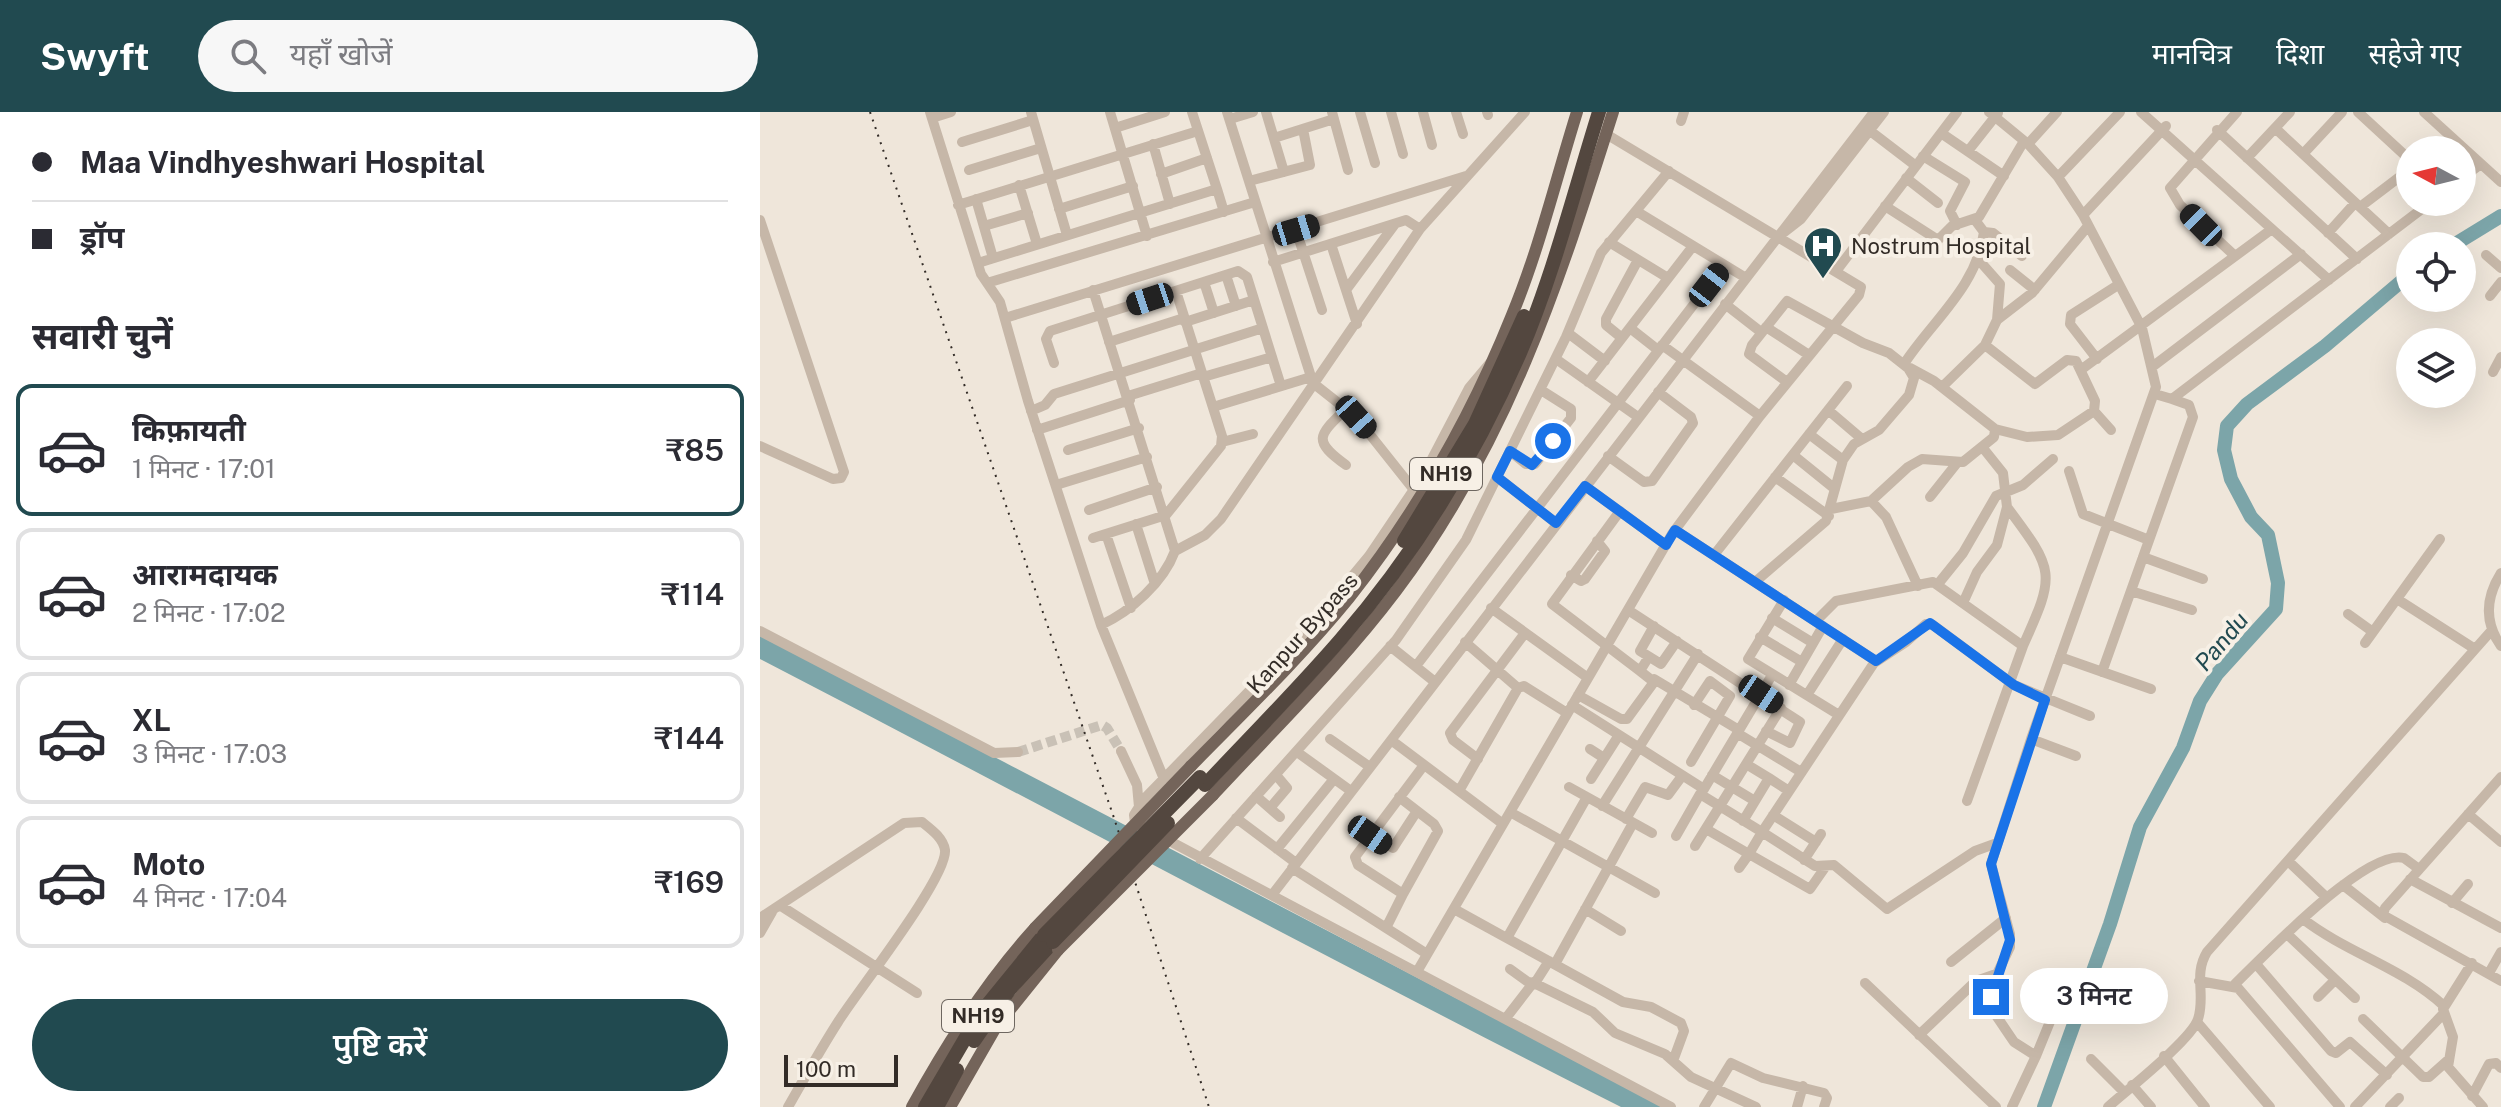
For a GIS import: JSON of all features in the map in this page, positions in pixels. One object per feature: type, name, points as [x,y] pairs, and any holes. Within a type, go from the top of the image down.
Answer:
[{"type":"highway","name":"Kanpur Bypass","points":[[925,1107],[979,1015],[1337,630],[1380,578],[1475,424],[1512,346],[1590,112]]},
{"type":"highway","name":"Kanpur Bypass","points":[[937,1107],[986,1022],[1047,939],[1341,639],[1387,582],[1441,503],[1482,432],[1520,353],[1599,112]]},
{"type":"main road","points":[[950,1107],[1047,939],[1341,607],[1407,517],[1461,425],[1513,312],[1577,112]]},
{"type":"main road","points":[[912,1107],[997,969],[1047,939],[1213,795],[1352,646],[1397,589],[1487,445],[1544,322],[1613,112]]},
{"type":"street","points":[[951,112],[931,115],[958,205],[978,263],[999,299],[1031,411],[1101,625],[1164,779]]},
{"type":"street","points":[[1110,112],[1147,236]]},
{"type":"street","points":[[1115,128],[1165,112]]},
{"type":"street","points":[[1192,112],[1224,212]]},
{"type":"street","points":[[1253,112],[1228,115],[1312,380],[1347,408],[1392,459],[1414,490]]},
{"type":"street","points":[[1266,112],[1284,172]]},
{"type":"street","points":[[1360,112],[1375,163]]},
{"type":"street","points":[[1391,112],[1403,154]]},
{"type":"street","points":[[1423,112],[1432,145]]},
{"type":"street","points":[[1456,112],[1463,134]]},
{"type":"street","points":[[1101,625],[1131,608],[1175,551],[1205,535],[1221,519],[1312,380],[1357,324],[1420,229],[1525,112]]},
{"type":"street","points":[[1272,895],[1725,304],[1779,236],[1801,219],[1866,128],[1874,112]]},
{"type":"street","points":[[1866,128],[1884,112]]},
{"type":"street","points":[[1837,270],[1957,112]]},
{"type":"street","points":[[1885,206],[1935,240],[1957,225],[1975,220],[2026,143],[2057,112]]},
{"type":"street","points":[[2058,177],[2120,112]]},
{"type":"street","points":[[2141,112],[2164,128],[2195,160],[2329,280]]},
{"type":"street","points":[[2235,256],[2180,205],[2170,188],[2217,131],[2237,112]]},
{"type":"street","points":[[2247,158],[2290,112]]},
{"type":"street","points":[[2303,154],[2342,112]]},
{"type":"street","points":[[2358,112],[2396,147]]},
{"type":"street","points":[[2428,113],[2498,179]]},
{"type":"street","points":[[1968,151],[1995,114],[2058,177],[2086,221],[2142,328],[2155,394],[2031,739],[1991,871],[2006,918],[2010,947],[1996,974],[1991,1008],[2014,1042],[2036,1056]]},
{"type":"street","points":[[962,142],[1032,116],[1067,235]]},
{"type":"street","points":[[1274,138],[1333,116],[1348,170]]},
{"type":"street","points":[[1866,128],[1916,166]]},
{"type":"street","points":[[1997,320],[2035,290],[2086,221],[2164,128]]},
{"type":"street","points":[[2275,128],[2389,234]]},
{"type":"street","points":[[1249,181],[1310,165],[1303,129]]},
{"type":"street","points":[[958,205],[1198,131]]},
{"type":"street","points":[[2217,131],[2357,259]]},
{"type":"street","points":[[1941,133],[2004,176]]},
{"type":"street","points":[[1418,970],[1675,530],[1739,453],[1760,416],[1861,287],[1606,134]]},
{"type":"street","points":[[1153,144],[1170,204]]},
{"type":"street","points":[[969,170],[1041,148]]},
{"type":"street","points":[[1923,156],[1975,188]]},
{"type":"street","points":[[1161,174],[1207,158]]},
{"type":"street","points":[[2476,168],[2481,164]]},
{"type":"street","points":[[1200,859],[1390,646],[1466,540],[1556,359],[1601,253],[1669,171]]},
{"type":"street","points":[[1005,318],[1470,175]]},
{"type":"street","points":[[1906,178],[1938,203]]},
{"type":"street","points":[[2328,233],[2358,205],[2396,179]]},
{"type":"street","points":[[1957,225],[1950,211],[1966,187],[1963,180]]},
{"type":"street","points":[[1019,185],[1037,244]]},
{"type":"street","points":[[1059,209],[1133,186]]},
{"type":"street","points":[[978,263],[1217,189]]},
{"type":"street","points":[[976,199],[993,258]]},
{"type":"street","points":[[987,283],[1255,202]]},
{"type":"street","points":[[1636,211],[1746,278]]},
{"type":"street","points":[[984,226],[1028,213]]},
{"type":"street","points":[[2172,399],[2413,216]]},
{"type":"street","points":[[760,220],[844,472],[841,478],[833,479],[760,446]]},
{"type":"street","points":[[1273,262],[1410,220],[1420,229]]},
{"type":"street","points":[[1975,220],[1984,232],[1993,233],[2022,256]]},
{"type":"street","points":[[1346,290],[1395,224]]},
{"type":"street","points":[[2082,369],[2142,328],[2272,229]]},
{"type":"street","points":[[1296,230],[1322,310]]},
{"type":"street","points":[[1906,366],[1927,329],[1955,301],[1977,258],[1984,232]]},
{"type":"street","points":[[1609,242],[1668,278]]},
{"type":"street","points":[[1331,244],[1357,324]]},
{"type":"street","points":[[1588,382],[1693,246]]},
{"type":"street","points":[[2152,367],[2301,254]]},
{"type":"street","points":[[2486,255],[2501,268]]},
{"type":"street","points":[[1942,387],[1985,345],[1997,320],[2000,284],[1977,258]]},
{"type":"street","points":[[1622,338],[1606,325],[1606,319],[1638,260]]},
{"type":"street","points":[[1416,666],[1724,265]]},
{"type":"street","points":[[2010,270],[2035,290]]},
{"type":"street","points":[[1054,363],[1047,334],[1100,314],[1226,275],[1245,273],[1281,386]]},
{"type":"street","points":[[1226,275],[1236,306]]},
{"type":"street","points":[[1204,282],[1214,313]]},
{"type":"street","points":[[2490,296],[2501,282]]},
{"type":"street","points":[[2097,359],[2070,324],[2071,315],[2118,285]]},
{"type":"street","points":[[1093,290],[1139,428],[1175,551]]},
{"type":"street","points":[[1093,538],[1166,515],[1219,451],[1222,442],[1213,407],[1176,291]]},
{"type":"street","points":[[1109,342],[1254,300]]},
{"type":"street","points":[[1749,354],[1787,301],[1834,324],[1942,387],[1995,429],[2027,437],[2058,435],[2094,411]]},
{"type":"street","points":[[1725,304],[1809,355]]},
{"type":"street","points":[[1031,411],[1045,405],[1054,394],[1263,328]]},
{"type":"street","points":[[1630,328],[1683,360],[1760,416]]},
{"type":"street","points":[[1568,333],[1605,361]]},
{"type":"street","points":[[1985,345],[2035,384],[2067,360],[2076,361],[2095,401],[2094,411],[2111,430]]},
{"type":"street","points":[[1739,347],[1787,382]]},
{"type":"street","points":[[1037,430],[1203,375],[1272,357]]},
{"type":"street","points":[[2493,372],[2501,357]]},
{"type":"street","points":[[1556,359],[1638,417]]},
{"type":"street","points":[[1139,807],[1302,637],[1369,556],[1414,490],[1469,388],[1492,362]]},
{"type":"street","points":[[1830,512],[1843,460],[1862,439],[1879,430],[1909,395],[1914,378],[1906,366]]},
{"type":"street","points":[[1213,407],[1312,380]]},
{"type":"street","points":[[1714,555],[1847,386]]},
{"type":"street","points":[[1510,451],[1526,464],[1535,464],[1572,415],[1571,409],[1541,390]]},
{"type":"street","points":[[1608,456],[1644,482],[1652,481],[1693,423],[1691,417],[1658,392]]},
{"type":"street","points":[[2102,672],[2194,413],[2189,405],[2155,394]]},
{"type":"street","points":[[1346,465],[1324,449],[1322,441],[1326,428],[1347,408]]},
{"type":"street","points":[[1828,410],[1862,439]]},
{"type":"street","points":[[1068,450],[1139,428]]},
{"type":"street","points":[[1930,497],[1957,463],[1983,448],[1994,437],[1995,429]]},
{"type":"street","points":[[1222,442],[1253,434]]},
{"type":"street","points":[[1809,434],[1843,460]]},
{"type":"street","points":[[1963,603],[1977,572],[1997,545],[2007,507],[2007,491],[2000,467],[1983,448]]},
{"type":"street","points":[[1793,455],[1835,489]]},
{"type":"street","points":[[1056,485],[1147,457]]},
{"type":"street","points":[[1755,582],[1830,512],[1871,501],[1915,462],[1929,459],[1957,463]]},
{"type":"street","points":[[1938,584],[1968,546],[1996,496],[2028,482],[2053,459]]},
{"type":"street","points":[[2069,471],[2083,514],[2149,540]]},
{"type":"street","points":[[1497,477],[1556,523]]},
{"type":"street","points":[[1775,477],[1830,512]]},
{"type":"street","points":[[1585,486],[1666,545]]},
{"type":"street","points":[[1089,510],[1157,487]]},
{"type":"street","points":[[1871,501],[1886,517],[1918,586]]},
{"type":"street","points":[[1967,801],[2023,646],[2046,595],[2047,567],[2036,545],[2007,507]]},
{"type":"street","points":[[1620,511],[1552,604],[1640,671],[1801,772]]},
{"type":"street","points":[[1136,524],[1154,581]]},
{"type":"street","points":[[1675,530],[1876,661]]},
{"type":"street","points":[[1106,534],[1131,608]]},
{"type":"street","points":[[2365,643],[2440,539]]},
{"type":"street","points":[[2143,557],[2203,579]]},
{"type":"street","points":[[2501,573],[2488,609],[2492,630],[2501,646]]},
{"type":"street","points":[[1789,685],[1813,643],[1819,624],[1836,601],[1918,586],[1938,584],[2023,646]]},
{"type":"street","points":[[2131,591],[2192,610]]},
{"type":"street","points":[[2397,599],[2475,649]]},
{"type":"street","points":[[1784,600],[1748,659],[1839,715]]},
{"type":"street","points":[[1491,608],[1588,678]]},
{"type":"street","points":[[1628,610],[1800,722],[1792,741],[1784,743],[1766,731]]},
{"type":"street","points":[[2348,614],[2373,632]]},
{"type":"street","points":[[1772,618],[1813,643]]},
{"type":"street","points":[[1739,868],[1876,661],[1930,623],[2010,682],[2045,700],[2090,716]]},
{"type":"street","points":[[1654,626],[1640,651],[1648,658],[1661,664],[1677,641]]},
{"type":"street","points":[[2108,1107],[2197,1022],[2199,969],[2207,952],[2492,630]]},
{"type":"street","points":[[760,631],[994,753],[1018,752]]},
{"type":"street","points":[[1478,759],[1453,740],[1450,733],[1525,633]]},
{"type":"street","points":[[1760,637],[1802,662]]},
{"type":"street","points":[[1807,695],[1843,639]]},
{"type":"street","points":[[1465,642],[1518,688]]},
{"type":"street","points":[[1390,646],[1435,682]]},
{"type":"street","points":[[1602,806],[1698,654]]},
{"type":"street","points":[[2060,657],[2151,689]]},
{"type":"street","points":[[1640,671],[1648,658]]},
{"type":"street","points":[[1676,836],[1772,675]]},
{"type":"street","points":[[1578,695],[1624,720],[1654,679]]},
{"type":"street","points":[[1691,762],[1730,696],[1716,682],[1708,683],[1694,705]]},
{"type":"street","points":[[1459,791],[1518,688],[1524,686],[1619,735],[1804,860],[1815,866],[1839,868],[1887,909],[1975,851],[1997,843]]},
{"type":"street","points":[[1695,846],[1781,708]]},
{"type":"street","points":[[1591,779],[1619,735]]},
{"type":"street","points":[[1330,739],[1370,767]]},
{"type":"street","points":[[2031,739],[2076,756]]},
{"type":"street","points":[[1391,740],[1503,824]]},
{"type":"street","points":[[1590,749],[1604,758]]},
{"type":"street","points":[[1121,751],[1137,785],[1139,807],[1135,822],[1671,1107]]},
{"type":"street","points":[[1297,752],[1351,791]]},
{"type":"street","points":[[1746,764],[1789,791]]},
{"type":"street","points":[[1403,894],[1356,861],[1357,852],[1424,765]]},
{"type":"street","points":[[1270,808],[1287,788],[1276,775]]},
{"type":"street","points":[[1712,775],[1755,801]]},
{"type":"street","points":[[1510,969],[1532,983],[1552,963],[1608,867],[1645,787],[1668,795],[1682,776]]},
{"type":"street","points":[[2385,918],[2385,908],[2468,814],[2497,789],[2501,777]]},
{"type":"street","points":[[1743,821],[1769,778]]},
{"type":"street","points":[[1277,849],[1334,779]]},
{"type":"street","points":[[1569,787],[1652,833]]},
{"type":"street","points":[[1256,796],[1280,817]]},
{"type":"street","points":[[1386,928],[1438,831],[1399,797]]},
{"type":"street","points":[[1507,938],[1587,797]]},
{"type":"street","points":[[1370,835],[1393,848],[1417,811]]},
{"type":"street","points":[[1510,812],[1655,893]]},
{"type":"street","points":[[2468,814],[2501,842]]},
{"type":"street","points":[[1773,815],[1818,838],[1804,860]]},
{"type":"street","points":[[1236,818],[1294,866],[1427,954]]},
{"type":"street","points":[[760,918],[904,823],[922,822],[940,838],[944,858],[903,929],[875,966],[788,1107]]},
{"type":"street","points":[[1706,829],[1807,889],[1814,886],[1826,866]]},
{"type":"street","points":[[2234,985],[2326,897],[2343,885],[2391,857],[2404,858],[2419,869]]},
{"type":"street","points":[[2288,861],[2326,897]]},
{"type":"street","points":[[2410,879],[2501,928]]},
{"type":"street","points":[[2452,903],[2468,884]]},
{"type":"street","points":[[2343,885],[2385,918],[2501,981]]},
{"type":"street","points":[[760,933],[777,908]]},
{"type":"street","points":[[777,908],[917,993]]},
{"type":"street","points":[[1454,909],[1623,1002],[1651,1007],[1681,1023],[1684,1031],[1673,1061]]},
{"type":"street","points":[[1585,909],[1621,931]]},
{"type":"street","points":[[1951,962],[2006,918]]},
{"type":"street","points":[[2303,919],[2335,943],[2425,988],[2444,1010],[2453,1037],[2447,1061],[2449,1071],[2483,1107]]},
{"type":"street","points":[[2287,934],[2355,998]]},
{"type":"street","points":[[2489,973],[2501,952]]},
{"type":"street","points":[[2355,1107],[2404,1058],[2444,1010],[2472,963]]},
{"type":"street","points":[[2256,964],[2331,1051],[2336,1053],[2350,1042],[2387,1075]]},
{"type":"street","points":[[1919,1035],[1976,981],[1996,974]]},
{"type":"street","points":[[2012,1107],[2069,975]]},
{"type":"street","points":[[2318,997],[2335,980]]},
{"type":"street","points":[[2199,981],[2234,985],[2340,1107]]},
{"type":"street","points":[[1506,1018],[1533,983],[1593,1012],[1615,1033],[1673,1061],[1684,1073],[1756,1107]]},
{"type":"street","points":[[1865,983],[1996,1107]]},
{"type":"street","points":[[2363,1019],[2426,1078],[2447,1061]]},
{"type":"street","points":[[2197,1022],[2270,1107]]},
{"type":"street","points":[[2164,1056],[2199,1105]]},
{"type":"street","points":[[2091,1059],[2151,1107]]},
{"type":"street","points":[[1704,1107],[1731,1063],[1763,1078],[1803,1086],[1827,1096],[1824,1107]]},
{"type":"street","points":[[2472,1096],[2489,1064],[2496,1063],[2501,1068]]},
{"type":"street","points":[[1797,1107],[1803,1086]]},
{"type":"street","points":[[2390,1107],[2399,1098]]},
{"type":"water","points":[[760,635],[1664,1107],[1621,1107],[1297,940],[760,659]]},
{"type":"waterway","name":"Pandu","points":[[2475,232],[2501,216]]},
{"type":"waterway","name":"Pandu","points":[[2044,1107],[2110,924],[2140,827],[2183,748],[2200,701],[2217,674],[2276,609],[2278,583],[2268,535],[2251,517],[2231,479],[2224,450],[2227,426],[2247,404],[2325,346],[2396,286]]},
{"type":"tunnel","points":[[1018,752],[1102,725],[1121,751]]},
{"type":"railway","points":[[870,112],[1113,815],[1209,1107]]},
{"type":"place","name":"Nostrum Hospital","points":[[1823,280]]},
{"type":"route","points":[[1553,441],[1532,465],[1510,451],[1497,477],[1556,523],[1585,486],[1666,545],[1675,530],[1876,661],[1930,623],[2014,685],[2045,700],[1991,864],[1992,877],[2010,928],[2010,947],[1996,974],[1991,997]]}]
